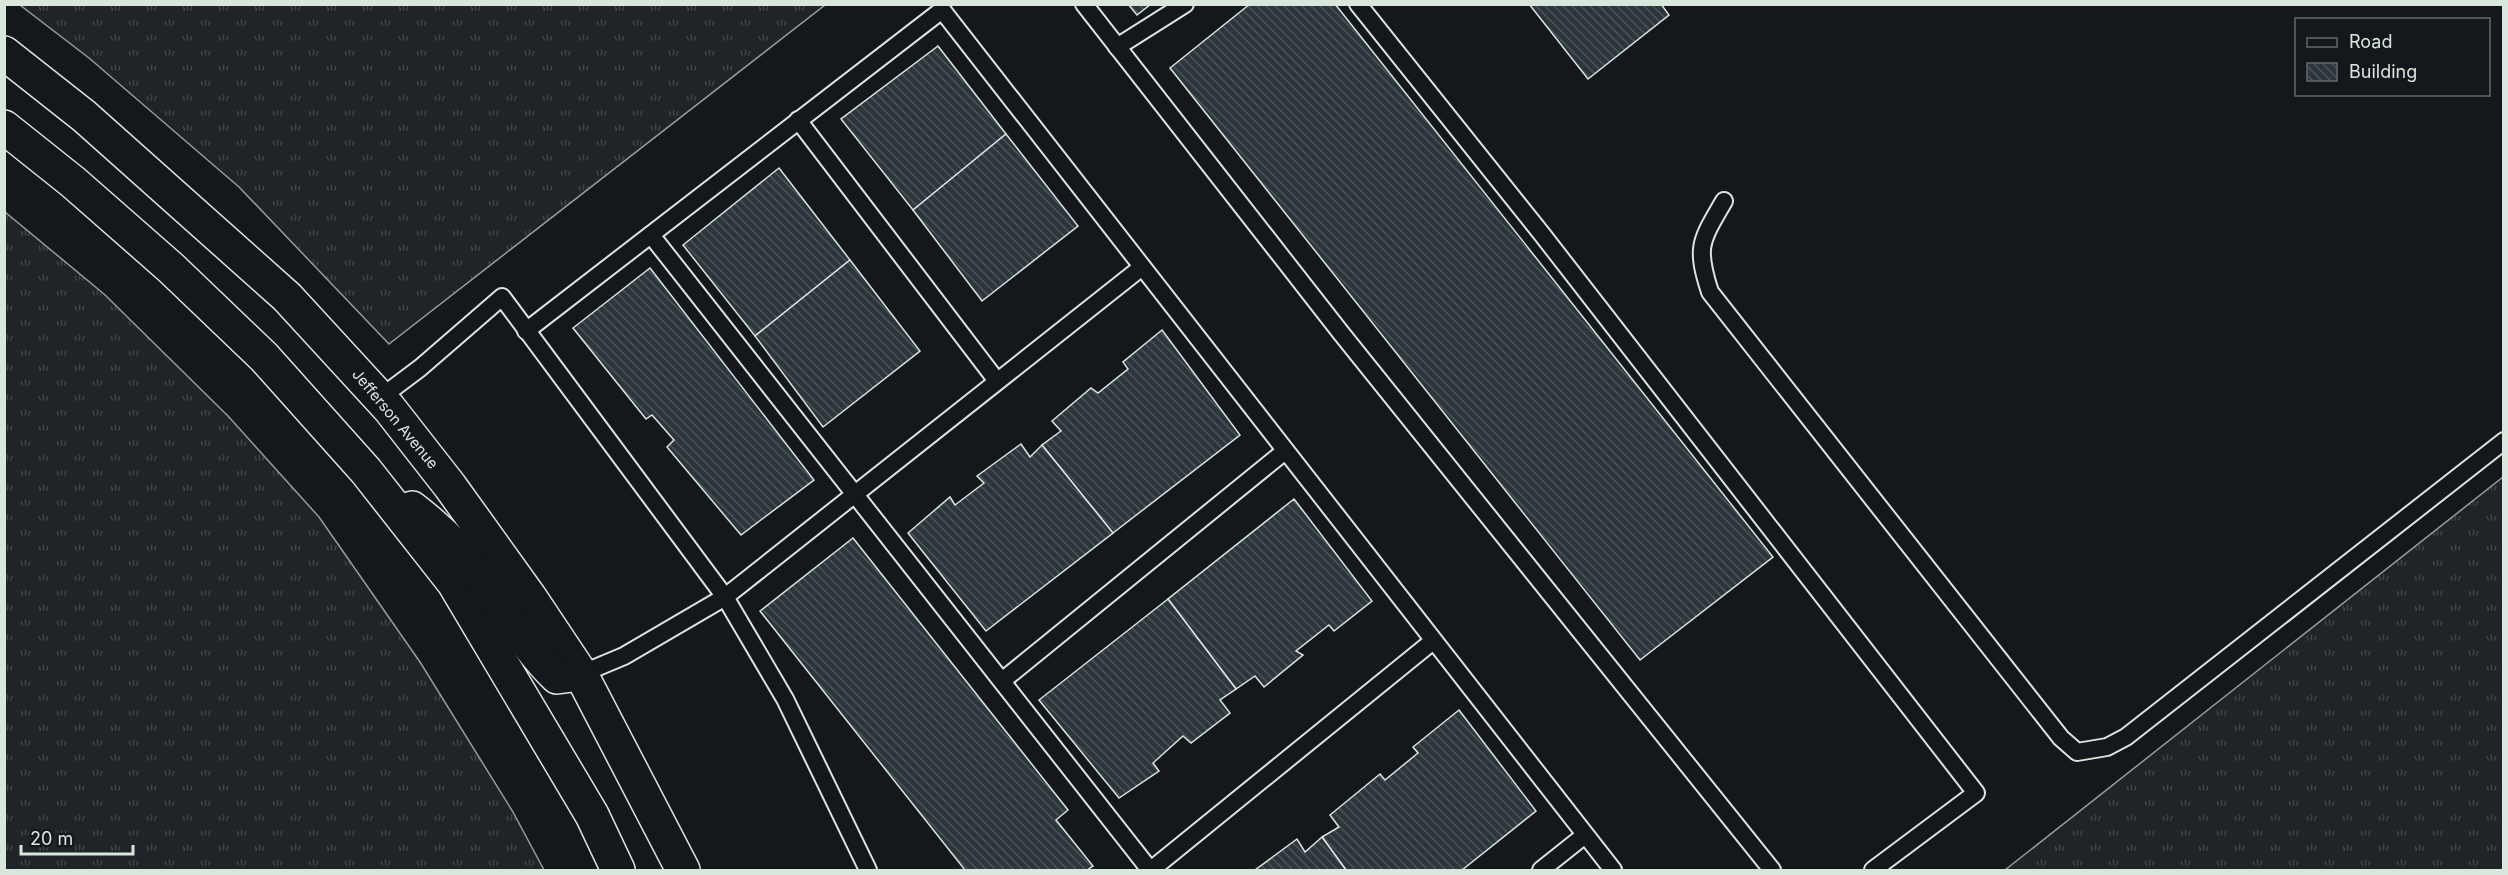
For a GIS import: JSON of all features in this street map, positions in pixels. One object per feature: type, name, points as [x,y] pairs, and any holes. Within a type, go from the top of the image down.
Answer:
[{"type":"main road","name":"Jefferson Avenue","points":[[4,52],[84,116],[287,297],[380,398],[450,486],[529,596],[581,674],[683,870]]},
{"type":"main road","points":[[4,128],[73,182],[171,268],[264,357],[366,471],[454,583],[592,815],[618,870]]},
{"type":"main road","points":[[366,471],[445,534],[481,577],[511,623],[541,661],[557,677],[581,674]]},
{"type":"lane","points":[[1084,4],[1341,333],[1772,870]]},
{"type":"lane","points":[[1117,47],[1185,4]]},
{"type":"lane","points":[[1358,4],[1541,233],[1976,793],[1873,870]]},
{"type":"lane","points":[[526,330],[942,10],[1612,870]]},
{"type":"lane","points":[[798,120],[997,381]]},
{"type":"lane","points":[[1724,201],[1703,238],[1701,264],[1710,292],[2061,738],[2077,752],[2107,747],[2126,737],[2504,441]]},
{"type":"lane","points":[[651,235],[1151,870],[1434,641]]},
{"type":"lane","points":[[581,674],[624,656],[725,597],[1142,267]]},
{"type":"lane","points":[[380,398],[420,368],[502,297],[725,597],[785,699],[868,870]]},
{"type":"lane","points":[[1002,681],[1286,451]]},
{"type":"lane","points":[[1541,870],[1585,835]]},
{"type":"green space","points":[[20,5],[825,5],[389,344],[239,187],[89,58]]},
{"type":"green space","points":[[5,212],[104,294],[228,416],[319,517],[420,662],[513,812],[544,870],[5,870]]},
{"type":"green space","points":[[2503,477],[2503,870],[2005,870]]},
{"type":"building","points":[[1128,4],[1151,4],[1137,15]]},
{"type":"building","points":[[1250,4],[1335,4],[1773,557],[1640,660],[1170,68]]},
{"type":"building","points":[[1529,4],[1661,4],[1669,15],[1588,79]]},
{"type":"building","points":[[938,46],[1006,134],[913,210],[841,119]]},
{"type":"building","points":[[1006,134],[1078,226],[982,301],[913,210]]},
{"type":"building","points":[[779,168],[850,260],[755,336],[683,245]]},
{"type":"building","points":[[850,260],[920,351],[823,427],[755,336]]},
{"type":"building","points":[[650,268],[814,480],[741,535],[667,447],[674,440],[652,415],[646,419],[573,328]]},
{"type":"building","points":[[1162,330],[1240,435],[1113,533],[1042,445],[1061,431],[1052,421],[1091,388],[1098,393],[1128,369],[1123,362]]},
{"type":"building","points":[[1021,444],[1030,457],[1042,445],[1113,533],[986,631],[908,533],[950,497],[955,505],[984,483],[977,476]]},
{"type":"building","points":[[1294,499],[1372,601],[1334,631],[1329,625],[1296,651],[1303,655],[1264,687],[1255,676],[1236,689],[1168,599]]},
{"type":"building","points":[[853,538],[1068,810],[1056,820],[1093,866],[1087,870],[965,870],[760,611]]},
{"type":"building","points":[[1168,599],[1236,689],[1220,700],[1230,713],[1191,743],[1183,736],[1153,763],[1159,771],[1119,798],[1039,700]]},
{"type":"building","points":[[1459,710],[1536,811],[1462,870],[1346,870],[1322,837],[1339,827],[1330,815],[1380,774],[1385,780],[1418,753],[1413,747]]},
{"type":"building","points":[[1322,837],[1346,870],[1255,870],[1297,839],[1305,852]]}]
